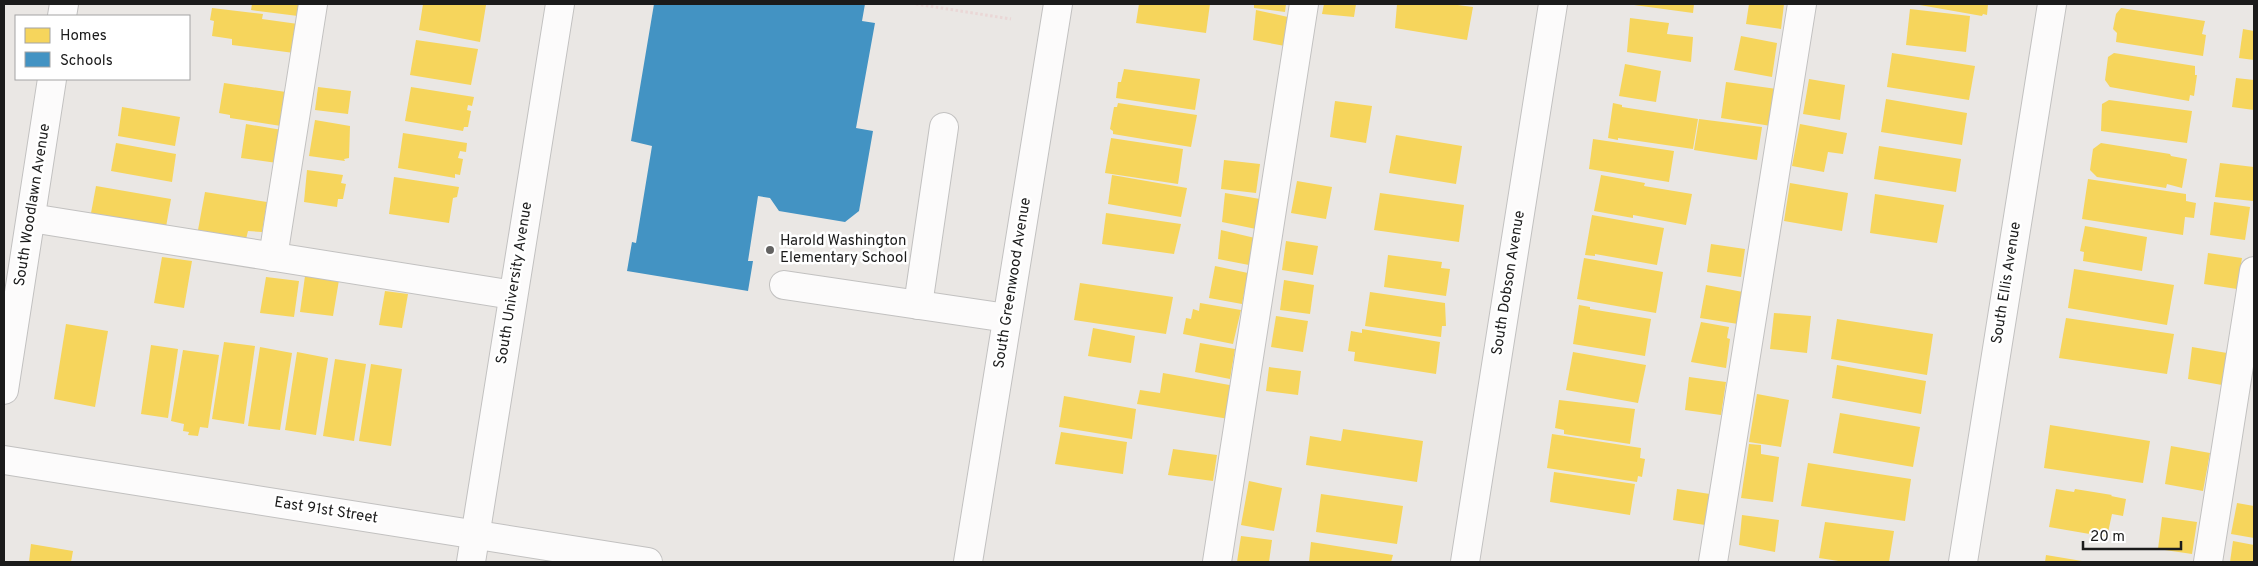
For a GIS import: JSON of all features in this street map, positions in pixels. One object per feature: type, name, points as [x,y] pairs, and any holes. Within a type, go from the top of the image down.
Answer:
[{"type":"street","points":[[273,257],[312,4]]},
{"type":"street","name":"South University Avenue","points":[[471,562],[560,4]]},
{"type":"street","name":"South Greenwood Avenue","points":[[968,562],[1058,4]]},
{"type":"street","points":[[1216,562],[1304,4]]},
{"type":"street","name":"South Dobson Avenue","points":[[1465,562],[1553,4]]},
{"type":"street","points":[[1713,562],[1802,4]]},
{"type":"street","name":"South Ellis Avenue","points":[[1963,562],[2052,4]]},
{"type":"street","name":"South Woodlawn Avenue","points":[[4,390],[52,80]]},
{"type":"street","points":[[918,305],[944,127]]},
{"type":"street","points":[[30,218],[513,295]]},
{"type":"street","points":[[2208,562],[2254,271]]},
{"type":"street","points":[[784,285],[1007,318]]},
{"type":"street","name":"East 91st Street","points":[[4,460],[648,562]]},
{"type":"path","points":[[916,4],[1011,19]]},
{"type":"building: Homes","points":[[252,4],[299,4],[298,16],[251,10]]},
{"type":"building: Homes","points":[[423,4],[486,5],[480,42],[419,30]]},
{"type":"building: Homes","points":[[1139,4],[1210,4],[1206,33],[1136,23]]},
{"type":"building: Homes","points":[[1254,4],[1286,4],[1285,12],[1254,8]]},
{"type":"building: Homes","points":[[1324,4],[1356,4],[1354,17],[1322,14]]},
{"type":"building: Homes","points":[[1397,4],[1450,4],[1473,7],[1467,40],[1395,28]]},
{"type":"building: Homes","points":[[1634,4],[1694,4],[1693,13]]},
{"type":"building: Homes","points":[[1749,4],[1784,4],[1781,29],[1746,24]]},
{"type":"building: Homes","points":[[1914,4],[1988,4],[1987,15],[1983,14],[1982,16]]},
{"type":"building: Homes","points":[[212,8],[263,14],[262,19],[298,24],[294,53],[232,45],[232,39],[212,36],[214,21],[210,20]]},
{"type":"building: Homes","points":[[2121,8],[2205,21],[2202,34],[2206,35],[2203,56],[2116,42],[2117,33],[2113,29],[2116,14]]},
{"type":"building: Homes","points":[[1910,9],[1970,16],[1966,52],[1906,45]]},
{"type":"building: Homes","points":[[1256,10],[1288,17],[1285,46],[1253,40]]},
{"type":"building: Homes","points":[[1630,18],[1669,23],[1667,34],[1693,37],[1691,62],[1627,52]]},
{"type":"building: Homes","points":[[2243,29],[2254,31],[2254,60],[2239,58]]},
{"type":"building: Homes","points":[[1741,36],[1777,43],[1772,77],[1734,70]]},
{"type":"building: Homes","points":[[416,40],[478,49],[471,85],[410,75]]},
{"type":"building: Homes","points":[[1892,53],[1975,66],[1969,100],[1887,87]]},
{"type":"building: Homes","points":[[2114,53],[2195,66],[2195,75],[2197,75],[2194,96],[2190,95],[2189,101],[2110,87],[2105,80],[2108,57]]},
{"type":"building: Homes","points":[[1625,64],[1661,71],[1656,102],[1619,96]]},
{"type":"building: Homes","points":[[1124,69],[1200,79],[1195,110],[1116,98],[1118,82],[1121,82]]},
{"type":"building: Homes","points":[[2236,78],[2254,80],[2254,110],[2232,107]]},
{"type":"building: Homes","points":[[1809,79],[1845,85],[1840,120],[1803,114]]},
{"type":"building: Homes","points":[[1726,82],[1777,89],[1771,126],[1721,118]]},
{"type":"building: Homes","points":[[224,83],[286,92],[281,126],[230,118],[230,115],[219,113]]},
{"type":"building: Homes","points":[[318,87],[351,91],[348,114],[315,110]]},
{"type":"building: Homes","points":[[411,87],[474,97],[472,106],[468,105],[467,110],[471,111],[468,127],[464,127],[463,131],[405,121]]},
{"type":"building: Homes","points":[[1886,99],[1967,113],[1962,145],[1881,132]]},
{"type":"building: Homes","points":[[2109,100],[2192,111],[2187,143],[2101,131],[2102,104]]},
{"type":"building: Homes","points":[[1335,101],[1372,106],[1366,143],[1330,137]]},
{"type":"building: Homes","points":[[1118,103],[1197,115],[1191,147],[1113,134],[1113,131],[1110,129],[1114,107],[1117,107]]},
{"type":"building: Homes","points":[[1613,103],[1622,105],[1622,107],[1698,119],[1693,149],[1608,138]]},
{"type":"building: Homes","points":[[122,107],[180,117],[175,146],[118,136]]},
{"type":"building: Homes","points":[[1699,119],[1762,127],[1757,160],[1694,150]]},
{"type":"building: Homes","points":[[315,120],[350,126],[349,158],[344,159],[345,161],[309,156]]},
{"type":"building: Homes","points":[[246,124],[282,130],[277,163],[241,158]]},
{"type":"building: Homes","points":[[1800,124],[1847,133],[1843,154],[1828,152],[1824,172],[1792,166]]},
{"type":"building: Homes","points":[[403,133],[467,143],[466,152],[460,151],[458,158],[463,159],[460,175],[455,174],[455,178],[398,168]]},
{"type":"building: Homes","points":[[1396,135],[1462,146],[1456,184],[1389,173]]},
{"type":"building: Homes","points":[[1111,138],[1183,149],[1178,184],[1105,173]]},
{"type":"building: Homes","points":[[1593,139],[1674,151],[1669,182],[1589,169]]},
{"type":"building: Homes","points":[[116,143],[176,154],[172,182],[111,171]]},
{"type":"building: Homes","points":[[2101,143],[2170,154],[2171,156],[2187,159],[2182,188],[2167,184],[2166,188],[2097,177],[2090,170],[2093,149]]},
{"type":"building: Homes","points":[[1879,146],[1961,159],[1956,192],[1874,179]]},
{"type":"building: Homes","points":[[1224,160],[1260,164],[1256,193],[1221,189]]},
{"type":"building: Homes","points":[[2220,163],[2254,167],[2253,201],[2215,197]]},
{"type":"building: Homes","points":[[307,170],[343,175],[341,183],[346,184],[343,199],[338,199],[337,207],[304,202]]},
{"type":"building: Homes","points":[[1112,175],[1187,188],[1181,217],[1108,204]]},
{"type":"building: Homes","points":[[1601,175],[1645,183],[1644,186],[1692,194],[1686,225],[1633,215],[1633,218],[1594,211]]},
{"type":"building: Homes","points":[[394,177],[459,187],[457,197],[453,198],[449,223],[389,214]]},
{"type":"building: Homes","points":[[2088,179],[2186,194],[2186,201],[2196,203],[2194,218],[2185,217],[2183,235],[2082,219]]},
{"type":"building: Homes","points":[[1297,181],[1332,187],[1326,219],[1291,213]]},
{"type":"building: Homes","points":[[1790,183],[1848,193],[1842,231],[1784,221]]},
{"type":"building: Homes","points":[[96,186],[171,199],[166,227],[91,213]]},
{"type":"building: Homes","points":[[205,192],[267,202],[262,232],[248,231],[246,239],[198,230]]},
{"type":"building: Homes","points":[[1225,193],[1260,199],[1256,229],[1222,222]]},
{"type":"building: Homes","points":[[1380,193],[1464,205],[1459,242],[1374,230]]},
{"type":"building: Homes","points":[[1875,194],[1944,205],[1937,243],[1870,233]]},
{"type":"building: Homes","points":[[2214,202],[2250,207],[2245,240],[2210,235]]},
{"type":"building: Homes","points":[[1106,213],[1181,224],[1174,254],[1102,244]]},
{"type":"building: Homes","points":[[1592,215],[1664,228],[1657,265],[1595,254],[1595,256],[1585,255]]},
{"type":"building: Homes","points":[[2085,226],[2147,237],[2142,271],[2083,261],[2084,252],[2080,251]]},
{"type":"building: Homes","points":[[1221,230],[1255,238],[1249,265],[1218,259]]},
{"type":"building: Homes","points":[[1286,241],[1318,246],[1313,275],[1282,270]]},
{"type":"building: Homes","points":[[1711,244],[1745,249],[1741,277],[1707,272]]},
{"type":"building: Homes","points":[[2208,253],[2242,258],[2237,289],[2204,284]]},
{"type":"building: Homes","points":[[1388,255],[1442,262],[1441,268],[1450,269],[1446,296],[1384,287]]},
{"type":"building: Homes","points":[[162,257],[192,261],[184,308],[154,303]]},
{"type":"building: Homes","points":[[1584,258],[1663,272],[1656,313],[1577,299]]},
{"type":"building: Homes","points":[[1215,266],[1248,273],[1242,304],[1209,298]]},
{"type":"building: Homes","points":[[2074,269],[2174,285],[2167,325],[2068,308]]},
{"type":"building: Homes","points":[[305,276],[339,280],[333,316],[300,312]]},
{"type":"building: Homes","points":[[266,277],[299,281],[294,317],[260,313]]},
{"type":"building: Homes","points":[[1284,280],[1314,285],[1310,314],[1280,310]]},
{"type":"building: Homes","points":[[1080,283],[1173,297],[1166,334],[1074,320]]},
{"type":"building: Homes","points":[[1706,285],[1743,292],[1738,324],[1700,318]]},
{"type":"building: Homes","points":[[385,291],[408,294],[402,328],[379,325]]},
{"type":"building: Homes","points":[[1370,292],[1445,303],[1446,326],[1442,326],[1441,337],[1365,326]]},
{"type":"building: Homes","points":[[1200,303],[1241,310],[1233,344],[1183,334],[1186,318],[1191,319],[1193,309],[1199,311]]},
{"type":"building: Homes","points":[[1579,305],[1590,307],[1590,309],[1651,319],[1645,356],[1573,344]]},
{"type":"building: Homes","points":[[1774,313],[1811,316],[1807,353],[1770,349]]},
{"type":"building: Homes","points":[[1276,316],[1308,321],[1303,352],[1271,347]]},
{"type":"building: Homes","points":[[2066,318],[2174,334],[2167,374],[2059,358]]},
{"type":"building: Homes","points":[[1837,319],[1933,334],[1927,375],[1831,359]]},
{"type":"building: Homes","points":[[1701,322],[1729,327],[1727,338],[1730,339],[1726,368],[1691,362]]},
{"type":"building: Homes","points":[[66,324],[108,331],[95,407],[54,399]]},
{"type":"building: Homes","points":[[1093,328],[1135,336],[1131,363],[1088,356]]},
{"type":"building: Homes","points":[[1362,329],[1440,342],[1436,374],[1354,361],[1355,352],[1348,351],[1351,331],[1362,333]]},
{"type":"building: Homes","points":[[224,342],[255,346],[244,424],[212,419]]},
{"type":"building: Homes","points":[[1200,343],[1235,349],[1230,379],[1195,372]]},
{"type":"building: Homes","points":[[151,345],[178,349],[168,418],[141,414]]},
{"type":"building: Homes","points":[[260,347],[292,353],[280,430],[248,426]]},
{"type":"building: Homes","points":[[2192,347],[2227,353],[2222,385],[2188,379]]},
{"type":"building: Homes","points":[[183,350],[219,355],[208,428],[200,427],[198,436],[188,435],[189,432],[183,431],[184,424],[171,421]]},
{"type":"building: Homes","points":[[297,352],[328,358],[316,435],[285,430]]},
{"type":"building: Homes","points":[[1573,352],[1646,365],[1638,403],[1566,390]]},
{"type":"building: Homes","points":[[335,359],[366,364],[354,441],[323,436]]},
{"type":"building: Homes","points":[[371,364],[402,369],[391,446],[359,441]]},
{"type":"building: Homes","points":[[1837,365],[1926,381],[1921,414],[1832,398]]},
{"type":"building: Homes","points":[[1269,367],[1301,371],[1298,395],[1266,391]]},
{"type":"building: Homes","points":[[1163,373],[1235,386],[1229,419],[1137,404],[1140,390],[1160,393]]},
{"type":"building: Homes","points":[[1689,377],[1726,382],[1721,415],[1685,410]]},
{"type":"building: Homes","points":[[1757,394],[1789,400],[1781,447],[1749,442]]},
{"type":"building: Homes","points":[[1064,396],[1136,409],[1132,439],[1059,427]]},
{"type":"building: Homes","points":[[1559,400],[1635,409],[1630,444],[1564,434],[1564,430],[1555,428]]},
{"type":"building: Homes","points":[[1840,413],[1920,427],[1913,467],[1833,453]]},
{"type":"building: Homes","points":[[2050,425],[2150,441],[2143,483],[2044,468]]},
{"type":"building: Homes","points":[[1343,429],[1423,441],[1417,482],[1306,465],[1310,436],[1341,441]]},
{"type":"building: Homes","points":[[1061,432],[1127,442],[1123,474],[1055,464]]},
{"type":"building: Homes","points":[[1552,434],[1641,448],[1640,458],[1645,459],[1642,477],[1638,476],[1637,482],[1547,468]]},
{"type":"building: Homes","points":[[1749,444],[1761,445],[1761,454],[1779,457],[1773,502],[1741,498]]},
{"type":"building: Homes","points":[[2171,446],[2210,453],[2203,491],[2165,484]]},
{"type":"building: Homes","points":[[1173,449],[1217,455],[1213,481],[1168,475]]},
{"type":"building: Homes","points":[[1808,463],[1911,479],[1905,521],[1801,506]]},
{"type":"building: Homes","points":[[1554,472],[1635,484],[1630,515],[1550,502]]},
{"type":"building: Homes","points":[[1249,481],[1282,488],[1274,531],[1241,525]]},
{"type":"building: Homes","points":[[1677,489],[1710,494],[1705,525],[1673,520]]},
{"type":"building: Homes","points":[[2056,489],[2074,492],[2075,489],[2126,499],[2123,516],[2112,514],[2107,537],[2049,527]]},
{"type":"building: Homes","points":[[1321,494],[1403,506],[1397,544],[1316,532]]},
{"type":"building: Homes","points":[[2237,503],[2254,506],[2254,538],[2231,534]]},
{"type":"building: Homes","points":[[1742,515],[1779,520],[1775,552],[1739,545]]},
{"type":"building: Homes","points":[[2162,517],[2197,522],[2192,554],[2158,549]]},
{"type":"building: Homes","points":[[1825,522],[1894,531],[1889,562],[1845,562],[1819,558]]},
{"type":"building: Homes","points":[[1241,536],[1272,540],[1269,562],[1237,562]]},
{"type":"building: Homes","points":[[2233,541],[2254,545],[2254,562],[2230,562]]},
{"type":"building: Homes","points":[[1311,542],[1393,555],[1391,562],[1309,562]]},
{"type":"building: Homes","points":[[31,544],[73,551],[71,562],[29,562]]},
{"type":"building: Homes","points":[[2046,555],[2082,561],[2082,562],[2045,562]]},
{"type":"building: Schools","points":[[654,4],[865,4],[862,21],[875,23],[856,128],[873,131],[859,211],[845,222],[779,211],[770,198],[758,196],[748,261],[753,261],[748,291],[627,271],[632,242],[636,243],[652,146],[631,141]]},
{"type":"place","name":"Harold Washington Elementary School","points":[[770,250]]}]
